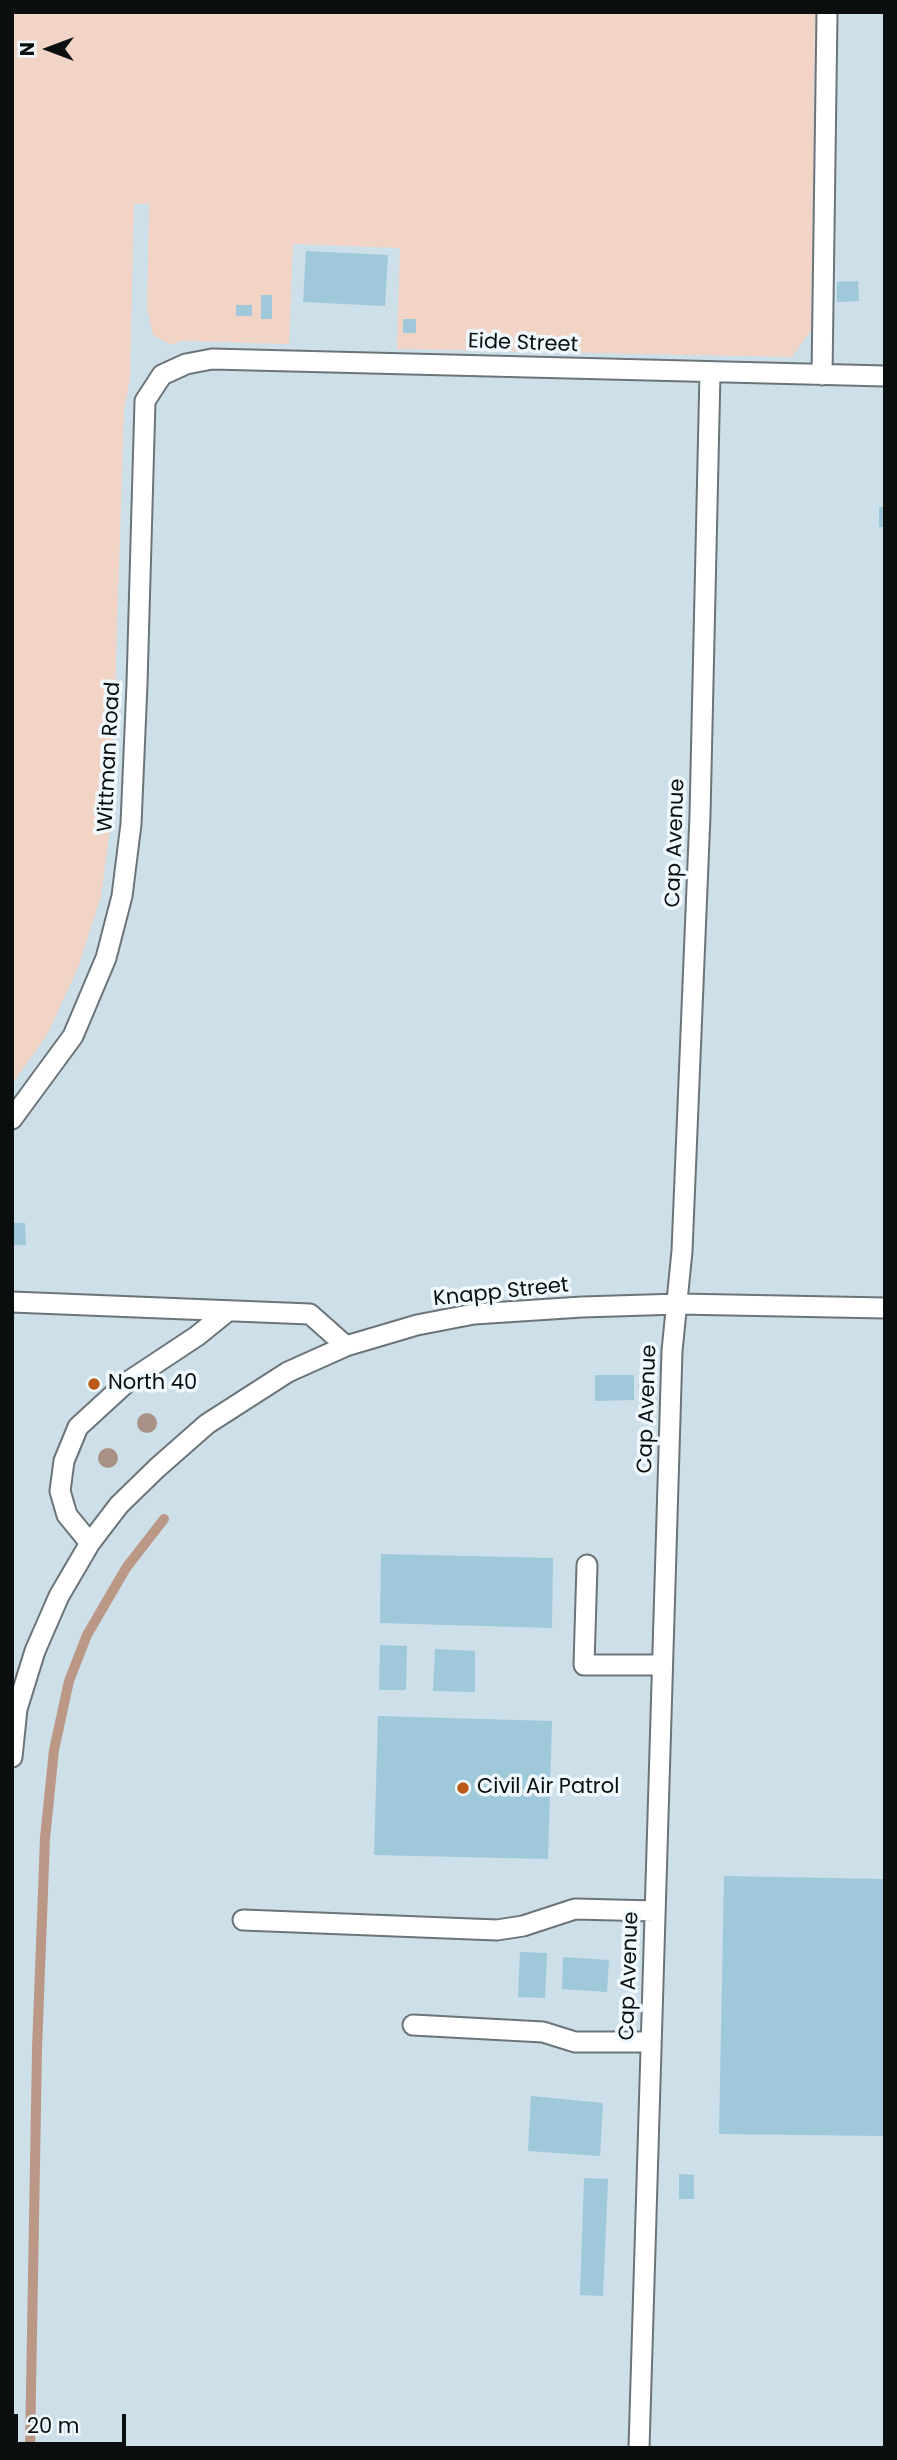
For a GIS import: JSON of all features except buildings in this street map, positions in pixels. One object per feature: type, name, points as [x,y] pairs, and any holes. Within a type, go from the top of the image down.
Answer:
[{"type":"lane","points":[[822,375],[827,12]]},
{"type":"lane","name":"Eide Street","points":[[162,374],[186,364],[212,359],[885,376]]},
{"type":"lane","name":"Cap Avenue","points":[[639,2448],[672,1351],[679,1304],[700,815],[710,373]]},
{"type":"lane","name":"Wittman Road","points":[[12,1119],[73,1036],[106,958],[122,896],[131,824],[137,697],[145,401],[162,374]]},
{"type":"lane","points":[[12,1302],[310,1314],[346,1346]]},
{"type":"lane","name":"Knapp Street","points":[[12,1757],[17,1709],[36,1651],[59,1596],[90,1543],[119,1505],[207,1424],[288,1372],[346,1346],[417,1325],[474,1314],[679,1304],[885,1308]]},
{"type":"lane","points":[[90,1543],[67,1515],[61,1491],[64,1461],[78,1427],[126,1383],[197,1336],[228,1311]]},
{"type":"lane","points":[[587,1565],[584,1665],[662,1665]]},
{"type":"lane","points":[[243,1920],[496,1930],[523,1926],[575,1909],[655,1911]]},
{"type":"lane","points":[[413,2025],[543,2032],[575,2042],[650,2042]]},
{"type":"shaded area","points":[[12,12],[885,12],[885,2448],[12,2448]]},
{"type":"shaded area","points":[[12,12],[815,12],[811,330],[792,357],[397,349],[400,248],[293,244],[289,344],[181,341],[171,345],[153,335],[147,309],[149,204],[134,204],[130,379],[124,409],[111,821],[101,896],[78,968],[47,1035],[12,1084]]},
{"type":"waterway","points":[[30,2448],[37,2049],[45,1838],[54,1750],[69,1681],[87,1635],[126,1568],[164,1519]]},
{"type":"place","name":"North 40","points":[[94,1384]]},
{"type":"place","name":"Civil Air Patrol","points":[[463,1788]]}]
